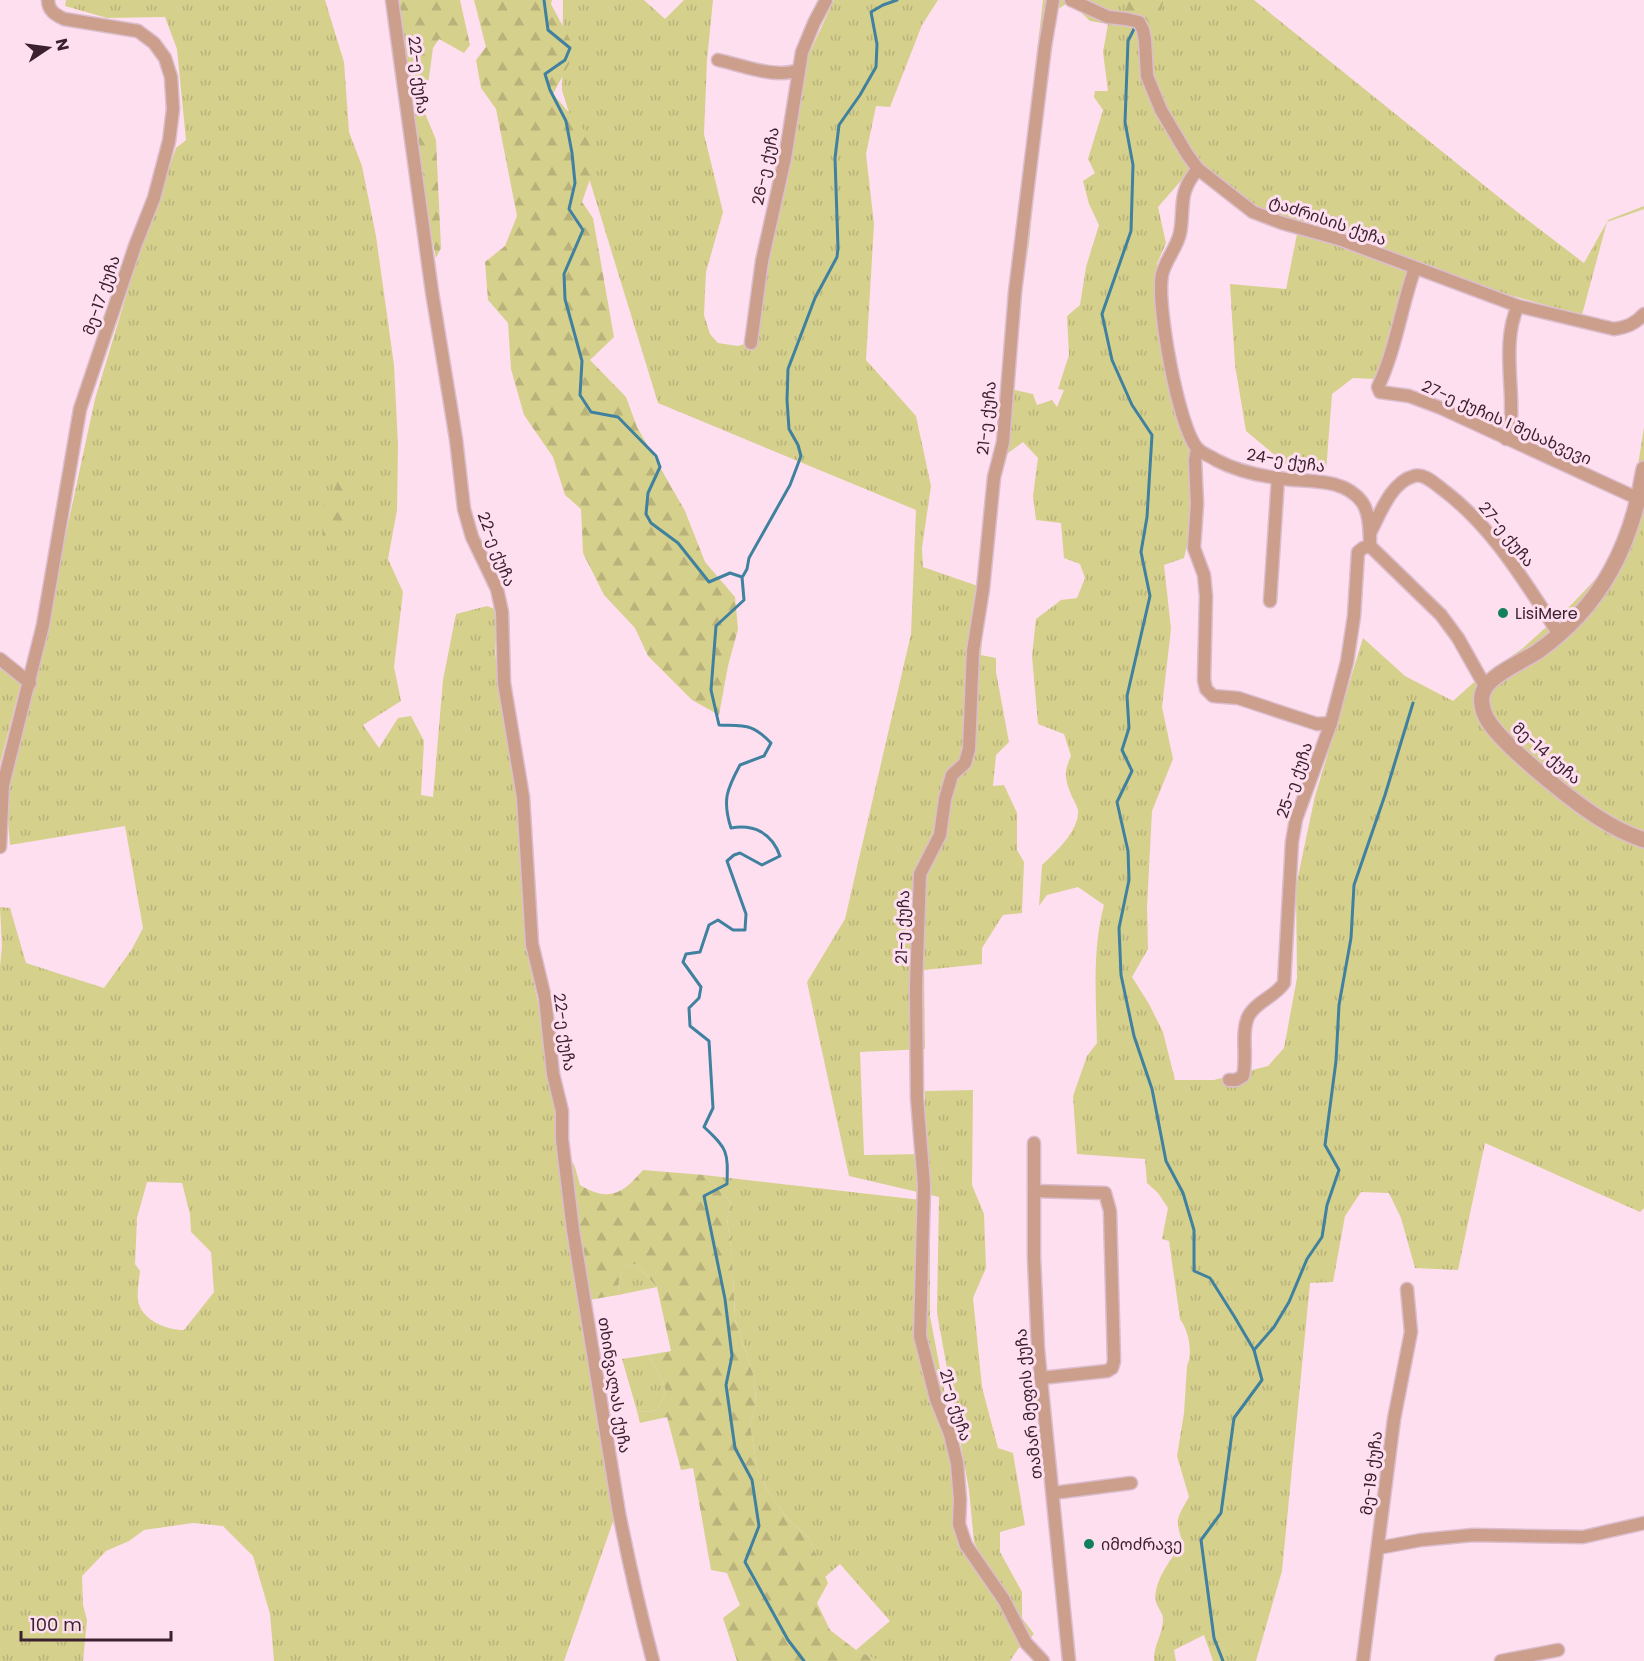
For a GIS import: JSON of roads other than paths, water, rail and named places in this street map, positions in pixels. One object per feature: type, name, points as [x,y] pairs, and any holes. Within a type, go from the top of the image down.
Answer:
[{"type":"street","name":"მე-17 ქუჩა","points":[[0,847],[3,785],[43,625],[80,409],[135,246],[154,198],[169,141],[173,109],[171,77],[165,58],[154,43],[138,32],[64,19],[54,14],[48,0]]},
{"type":"street","name":"22-ე ქუჩა","points":[[392,0],[432,292],[456,438],[464,509],[472,537],[497,589],[502,612],[504,683],[523,796],[532,944],[545,998],[553,1074],[562,1111]]},
{"type":"street","name":"26-ე ქუჩა","points":[[751,343],[762,261],[785,159],[802,52],[826,0]]},
{"type":"street","name":"21-ე ქუჩა","points":[[1043,1661],[1026,1642],[1004,1600],[966,1545],[960,1524],[957,1463],[950,1434],[936,1399],[920,1336],[924,1185],[917,1098],[916,987],[920,873],[940,835],[945,799],[952,775],[965,763],[969,749],[973,651],[983,589],[994,477],[1003,442],[1015,292],[1045,46],[1053,0]]},
{"type":"street","name":"ტაძრისის ქუჩა","points":[[1071,0],[1108,17],[1138,22],[1143,30],[1148,76],[1155,96],[1187,154],[1198,170],[1253,212],[1282,223],[1338,238],[1518,306],[1614,329],[1637,322],[1644,314]]},
{"type":"street","points":[[718,60],[775,72],[790,73],[799,70]]},
{"type":"street","points":[[1198,170],[1183,195],[1178,241],[1167,259],[1161,277],[1165,334],[1175,390],[1188,432],[1197,448],[1194,548],[1204,575],[1206,596],[1204,680],[1206,689],[1213,696],[1239,698],[1317,724],[1331,723]]},
{"type":"street","name":"27-ე ქუჩის I შესახვევი","points":[[1415,268],[1391,355],[1378,390],[1409,396],[1441,408],[1639,499]]},
{"type":"street","points":[[1506,439],[1513,418],[1509,342],[1513,316],[1518,306]]},
{"type":"street","name":"24-ე ქუჩა","points":[[1197,448],[1243,471],[1278,478],[1338,484],[1351,491],[1363,503],[1370,532],[1370,546]]},
{"type":"street","points":[[1370,546],[1441,615],[1458,638],[1485,686],[1578,618],[1606,580],[1620,555],[1639,499],[1644,469]]},
{"type":"street","name":"27-ე ქუჩა","points":[[1370,532],[1396,488],[1415,475],[1423,476],[1454,498],[1489,532],[1559,634]]},
{"type":"street","points":[[1270,601],[1278,478]]},
{"type":"street","name":"25-ე ქუჩა","points":[[1229,1080],[1236,1080],[1243,1076],[1246,1065],[1245,1038],[1248,1017],[1258,1003],[1279,991],[1284,983],[1292,842],[1296,819],[1331,723],[1347,662],[1358,552],[1370,546]]},
{"type":"street","points":[[0,659],[30,683]]},
{"type":"street","name":"მე-14 ქუჩა","points":[[1485,686],[1482,694],[1482,707],[1486,718],[1497,734],[1590,812],[1644,840]]},
{"type":"street","name":"თხინვალას ქუჩა","points":[[562,1111],[562,1139],[573,1230],[619,1513],[652,1661]]},
{"type":"street","name":"თამარ მეფის ქუჩა","points":[[1034,1143],[1034,1258],[1041,1378],[1069,1661]]},
{"type":"street","points":[[1034,1191],[1106,1193],[1110,1211],[1114,1361],[1112,1368],[1107,1371],[1041,1378]]},
{"type":"street","name":"მე-19 ქუჩა","points":[[1363,1661],[1394,1419],[1412,1332],[1407,1289]]},
{"type":"street","points":[[1053,1493],[1131,1483]]},
{"type":"street","points":[[1378,1548],[1421,1540],[1473,1535],[1583,1537],[1644,1522]]},
{"type":"street","points":[[1501,1661],[1558,1650]]},
{"type":"waterway","points":[[544,0],[548,30],[570,48],[565,60],[545,74],[550,90],[566,121],[575,183],[569,209],[583,230],[564,274],[565,299],[582,361],[580,395],[591,412],[618,417],[656,456],[660,467],[648,493],[646,514],[651,523],[678,543],[709,582],[730,573],[742,577],[744,600],[716,626],[711,690],[719,725],[748,727],[759,732],[771,743],[764,756],[740,765],[729,788],[726,802],[731,828],[747,827],[761,832],[772,841],[780,856],[762,865],[740,853],[727,861],[746,914],[745,930],[733,930],[718,920],[709,925],[700,952],[686,954],[683,962],[701,987],[699,998],[689,1008],[690,1026],[709,1041],[713,1108],[704,1127],[722,1146],[727,1165],[727,1184],[704,1196],[725,1299],[732,1356],[726,1385],[735,1448],[752,1480],[759,1526],[745,1562],[788,1640],[804,1661]]},
{"type":"waterway","points":[[743,576],[749,558],[790,485],[801,456],[789,429],[788,369],[815,298],[837,257],[835,158],[839,125],[876,67],[877,44],[871,12],[897,0]]},
{"type":"waterway","points":[[1135,27],[1128,41],[1125,122],[1133,165],[1131,231],[1102,314],[1112,360],[1132,405],[1152,435],[1147,517],[1141,552],[1150,596],[1127,696],[1129,728],[1122,750],[1132,771],[1117,802],[1128,851],[1129,880],[1119,928],[1121,975],[1134,1036],[1152,1089],[1166,1161],[1183,1193],[1194,1230],[1194,1271],[1210,1278],[1234,1316],[1254,1350],[1262,1380],[1234,1418],[1221,1513],[1201,1540],[1214,1638],[1223,1661]]},
{"type":"waterway","points":[[1254,1350],[1274,1327],[1289,1302],[1307,1259],[1322,1237],[1327,1205],[1339,1170],[1325,1145],[1336,1061],[1339,1005],[1351,938],[1354,885],[1413,703]]},
{"type":"place","name":"LisiMere","points":[[1503,613]]},
{"type":"place","name":"იმოძრავე","points":[[1089,1544]]}]
